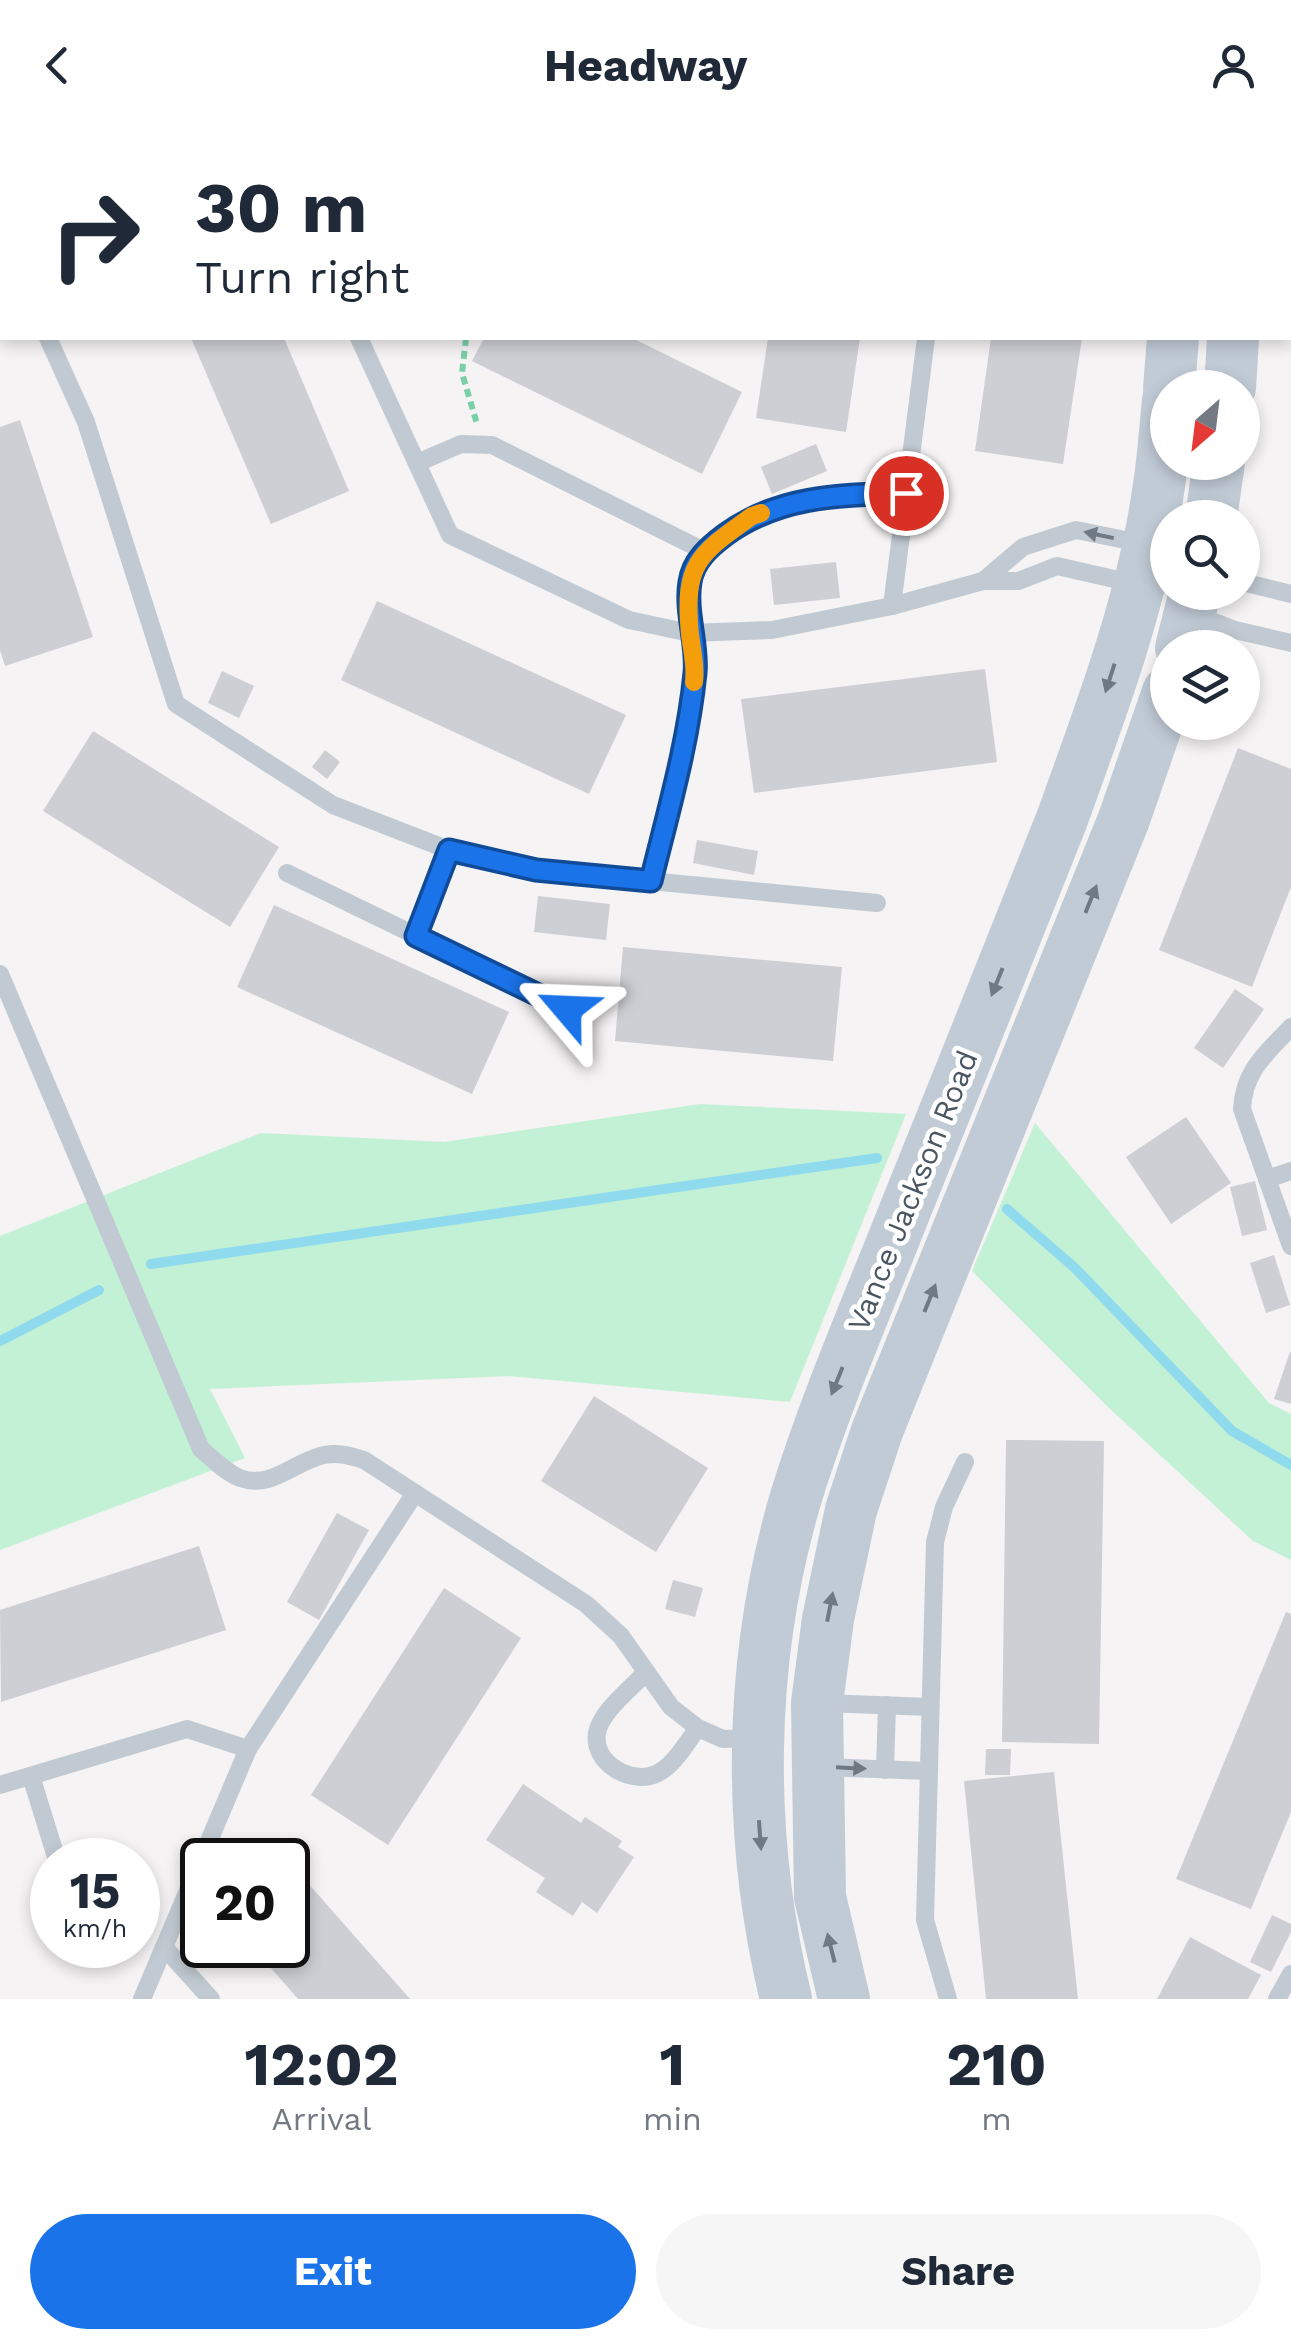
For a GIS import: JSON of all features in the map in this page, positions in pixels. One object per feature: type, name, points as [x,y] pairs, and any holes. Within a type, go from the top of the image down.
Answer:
[{"type":"main road","points":[[1171,370],[1174,340]]},
{"type":"main road","points":[[1231,370],[1234,340]]},
{"type":"main road","name":"Vance Jackson Road","points":[[786,1999],[776,1960],[759,1836],[756,1738],[773,1600],[796,1499],[830,1400],[1062,818],[1096,723],[1143,564],[1159,480]]},
{"type":"main road","name":"Vance Jackson Road","points":[[844,1999],[820,1897],[816,1767],[817,1703],[828,1619],[850,1510],[877,1431],[1124,818],[1151,740]]},
{"type":"lane","points":[[49,340],[86,422],[176,704],[333,805],[449,850],[536,870],[877,903]]},
{"type":"lane","points":[[360,340],[450,535],[629,620],[690,633],[772,630],[892,606],[983,581],[1018,581],[1057,566],[1143,564]]},
{"type":"lane","points":[[892,606],[926,340]]},
{"type":"lane","points":[[416,462],[460,444],[492,444],[704,551]]},
{"type":"lane","points":[[651,881],[688,730],[696,666],[690,633],[690,580],[704,551],[752,516],[826,496],[906,493]]},
{"type":"lane","points":[[983,581],[1022,547],[1076,530],[1143,564]]},
{"type":"lane","points":[[1051,536],[1057,566]]},
{"type":"lane","points":[[1260,586],[1291,594]]},
{"type":"lane","points":[[1188,618],[1291,644]]},
{"type":"lane","points":[[416,936],[449,850]]},
{"type":"lane","points":[[288,873],[567,1009]]},
{"type":"lane","points":[[0,974],[201,1449],[226,1470],[252,1482],[271,1478],[322,1455],[343,1454],[364,1460],[586,1604],[621,1636],[671,1707],[698,1728],[722,1739],[756,1738]]},
{"type":"lane","points":[[1291,1028],[1243,1086],[1242,1109],[1291,1246]]},
{"type":"lane","points":[[1267,1179],[1291,1171]]},
{"type":"lane","points":[[948,1999],[926,1920],[930,1706],[935,1542],[944,1507],[964,1462]]},
{"type":"lane","points":[[142,1999],[248,1749],[415,1493]]},
{"type":"lane","points":[[646,1673],[609,1712],[597,1732],[599,1751],[614,1769],[634,1777],[655,1774],[670,1764],[698,1728]]},
{"type":"lane","points":[[817,1703],[930,1706]]},
{"type":"lane","points":[[885,1770],[887,1705]]},
{"type":"lane","points":[[0,1785],[187,1729],[248,1749]]},
{"type":"lane","points":[[816,1767],[929,1772]]},
{"type":"lane","points":[[31,1776],[51,1838]]},
{"type":"lane","points":[[164,1947],[211,1999]]},
{"type":"lane","points":[[1277,1999],[1291,1974]]},
{"type":"path","points":[[466,340],[462,373],[483,444]]},
{"type":"green space","points":[[700,1104],[906,1114],[790,1402],[509,1376],[210,1389],[245,1458],[0,1550],[0,1236],[261,1133],[444,1142]]},
{"type":"green space","points":[[1035,1123],[1269,1403],[1291,1414],[1291,1560],[1253,1541],[1108,1407],[972,1271]]},
{"type":"building","points":[[192,340],[285,340],[349,491],[271,524]]},
{"type":"building","points":[[483,340],[636,340],[742,392],[702,474],[472,361]]},
{"type":"building","points":[[768,340],[860,340],[846,432],[756,418]]},
{"type":"building","points":[[991,340],[1082,340],[1063,464],[975,451]]},
{"type":"building","points":[[20,420],[93,637],[5,666],[0,650],[0,427]]},
{"type":"building","points":[[816,444],[827,471],[772,494],[761,467]]},
{"type":"building","points":[[836,562],[840,598],[774,605],[770,569]]},
{"type":"building","points":[[377,601],[626,715],[589,794],[341,680]]},
{"type":"building","points":[[985,669],[997,762],[754,793],[741,699]]},
{"type":"building","points":[[222,671],[254,686],[239,718],[208,703]]},
{"type":"building","points":[[93,731],[279,847],[230,927],[43,811]]},
{"type":"building","points":[[1238,748],[1291,769],[1291,887],[1252,987],[1159,950]]},
{"type":"building","points":[[325,750],[340,762],[327,779],[312,767]]},
{"type":"building","points":[[697,840],[758,851],[754,875],[693,863]]},
{"type":"building","points":[[538,896],[610,904],[606,940],[534,932]]},
{"type":"building","points":[[274,905],[509,1012],[472,1094],[237,987]]},
{"type":"building","points":[[623,947],[842,967],[833,1061],[615,1041]]},
{"type":"building","points":[[1235,989],[1264,1009],[1223,1068],[1194,1048]]},
{"type":"building","points":[[1186,1117],[1231,1183],[1171,1224],[1126,1157]]},
{"type":"building","points":[[1255,1181],[1267,1230],[1242,1236],[1230,1187]]},
{"type":"building","points":[[1274,1255],[1290,1305],[1266,1313],[1250,1263]]},
{"type":"building","points":[[1291,1352],[1291,1404],[1274,1399]]},
{"type":"building","points":[[594,1396],[708,1468],[656,1552],[541,1481]]},
{"type":"building","points":[[1006,1440],[1104,1441],[1099,1744],[1002,1742]]},
{"type":"building","points":[[337,1513],[369,1530],[319,1620],[287,1602]]},
{"type":"building","points":[[199,1546],[226,1630],[1,1702],[0,1610]]},
{"type":"building","points":[[673,1580],[703,1588],[695,1617],[665,1609]]},
{"type":"building","points":[[444,1588],[521,1638],[388,1845],[311,1795]]},
{"type":"building","points":[[1286,1612],[1291,1614],[1291,1812],[1251,1909],[1176,1879]]},
{"type":"building","points":[[986,1749],[1011,1749],[1010,1775],[985,1775]]},
{"type":"building","points":[[1054,1772],[1078,1999],[986,1999],[964,1781]]},
{"type":"building","points":[[523,1784],[581,1823],[585,1817],[622,1841],[618,1847],[634,1857],[597,1913],[582,1902],[573,1916],[536,1892],[545,1878],[486,1840]]},
{"type":"building","points":[[310,1885],[410,1999],[298,1999],[271,1968],[310,1968]]},
{"type":"building","points":[[1272,1915],[1291,1924],[1291,1932],[1271,1972],[1250,1962]]},
{"type":"building","points":[[1190,1937],[1261,1975],[1248,1999],[1157,1999]]},
{"type":"waterway","points":[[151,1264],[877,1158]]},
{"type":"waterway","points":[[1007,1209],[1075,1268],[1232,1431],[1291,1465]]},
{"type":"waterway","points":[[0,1341],[99,1290]]},
{"type":"slow traffic","points":[[694,682],[690,580],[704,551],[761,513]]},
{"type":"route","points":[[567,1009],[416,936],[449,850],[536,870],[651,881],[688,730],[696,666],[690,633],[690,580],[704,551],[752,516],[826,496],[906,493]]}]
